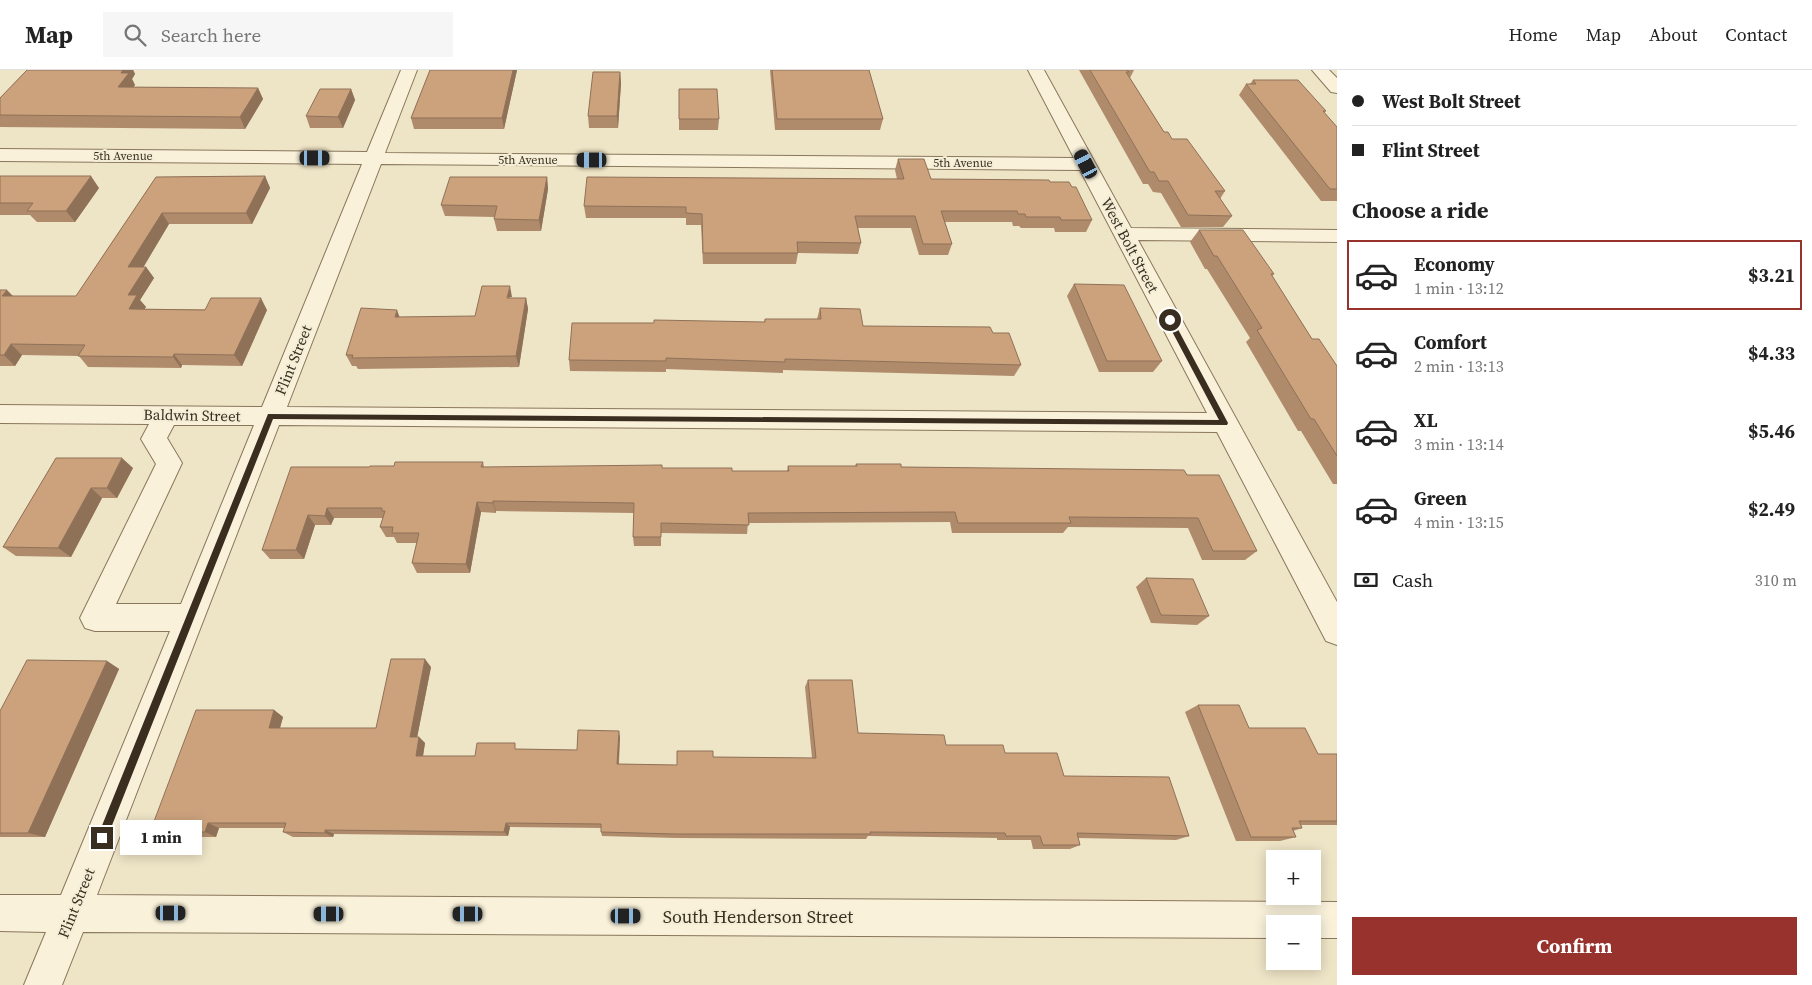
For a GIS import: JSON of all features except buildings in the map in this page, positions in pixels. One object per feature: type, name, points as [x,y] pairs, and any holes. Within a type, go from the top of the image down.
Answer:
[{"type":"street","name":"Flint Street","points":[[43,985],[409,70]]},
{"type":"street","name":"West Bolt Street","points":[[1036,70],[1224,423],[1329,603],[1337,631]]},
{"type":"street","points":[[1320,70],[1337,88]]},
{"type":"street","name":"5th Avenue","points":[[0,156],[1086,164]]},
{"type":"street","points":[[1124,234],[1337,236]]},
{"type":"street","name":"Baldwin Street","points":[[0,414],[1224,423]]},
{"type":"street","points":[[166,415],[154,440],[169,463],[95,618],[190,616]]},
{"type":"street","name":"South Henderson Street","points":[[0,913],[1337,920]]},
{"type":"route","points":[[102,838],[271,416],[1224,423],[1170,320]]}]
